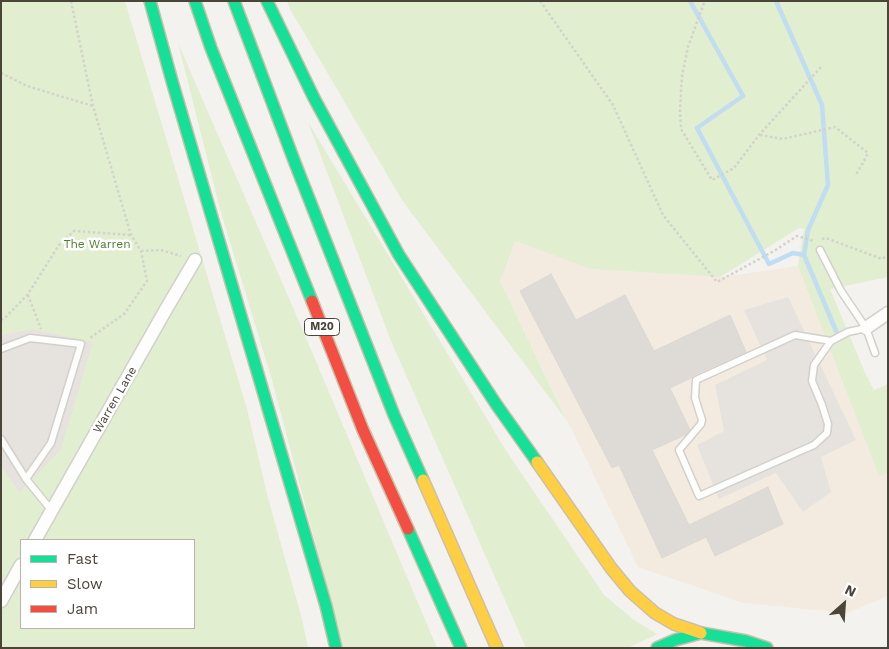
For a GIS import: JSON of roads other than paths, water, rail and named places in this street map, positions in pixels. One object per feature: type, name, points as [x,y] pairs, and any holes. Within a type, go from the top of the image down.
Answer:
[{"type":"highway","points":[[150,1],[326,606],[336,648]]},
{"type":"highway","name":"M20","points":[[195,1],[222,76],[364,430],[460,648]]},
{"type":"highway","name":"M20","points":[[234,1],[295,163],[394,415],[497,648]]},
{"type":"highway","points":[[267,1],[314,98],[400,255],[496,404],[611,568],[630,591],[655,612],[674,624],[701,633],[730,637],[767,648]]},
{"type":"highway","points":[[657,648],[675,640],[701,633]]},
{"type":"street","name":"Warren Lane","points":[[36,539],[195,260]]},
{"type":"street","points":[[866,328],[888,313]]},
{"type":"street","points":[[1,601],[20,567]]},
{"type":"lane","points":[[820,250],[841,291],[866,328],[875,353]]},
{"type":"lane","points":[[831,341],[795,335],[696,380],[695,398],[702,420],[701,424],[679,450],[699,496],[814,445],[827,433],[828,424],[812,381],[814,365],[831,341],[848,332],[866,328]]},
{"type":"lane","points":[[1,349],[30,338],[81,344],[51,443],[26,479]]},
{"type":"lane","points":[[1,439],[26,479],[52,511]]},
{"type":"waterway","points":[[690,1],[743,96],[697,128],[769,264],[793,253],[804,255]]},
{"type":"waterway","points":[[776,1],[822,105],[828,185],[808,230],[804,255],[837,333]]},
{"type":"park label","name":"The Warren","points":[[97,244]]}]
